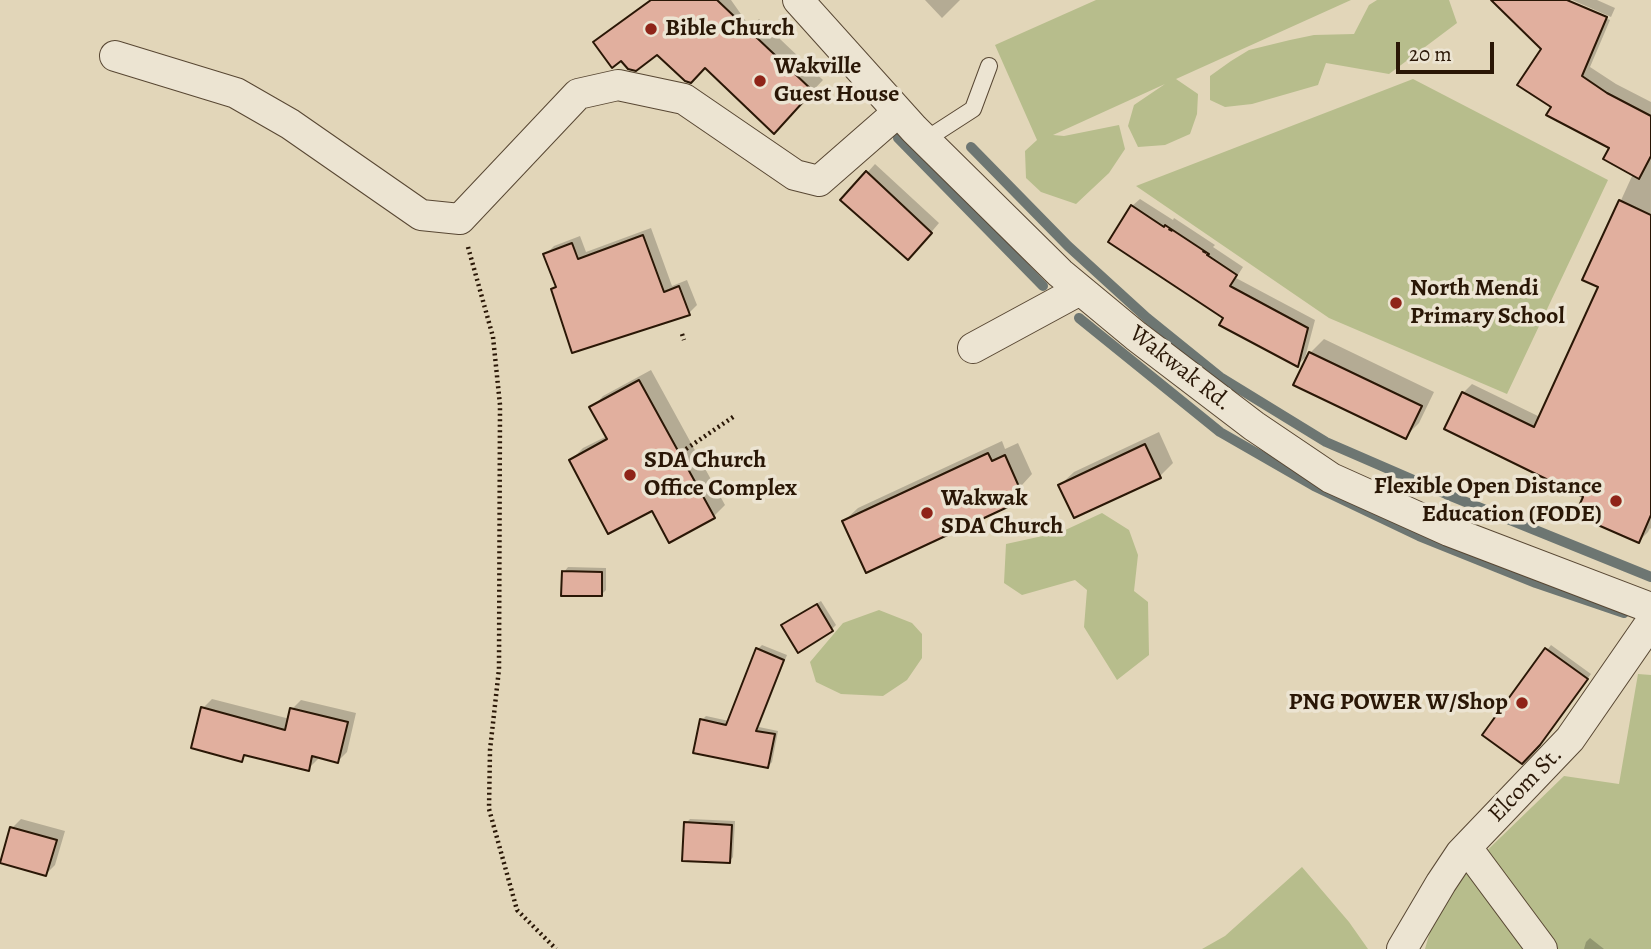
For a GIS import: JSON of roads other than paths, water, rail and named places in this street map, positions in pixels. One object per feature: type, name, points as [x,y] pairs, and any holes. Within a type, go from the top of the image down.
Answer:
[{"type":"street","name":"Wakwak Rd.","points":[[799,0],[898,112],[1060,273],[1254,426],[1331,478],[1449,531],[1651,608]]},
{"type":"street","points":[[115,56],[236,93],[290,124],[421,215],[460,219],[578,94],[618,85],[684,99],[795,175],[819,181],[898,112]]},
{"type":"street","points":[[973,348],[1080,290]]},
{"type":"street","name":"Elcom St.","points":[[1402,949],[1461,853],[1570,739],[1651,622]]},
{"type":"street","points":[[1467,848],[1542,949]]},
{"type":"lane","points":[[925,140],[973,109],[989,66]]},
{"type":"waterway","points":[[898,138],[1043,286]]},
{"type":"waterway","points":[[971,147],[1068,246],[1147,318],[1220,377],[1326,442],[1651,577]]},
{"type":"waterway","points":[[1079,318],[1220,432],[1314,486],[1419,536],[1536,583],[1624,613]]},
{"type":"place","name":"Bible Church","points":[[651,29]]},
{"type":"place","name":"Wakville Guest House","points":[[760,81]]},
{"type":"place","name":"North Mendi Primary School","points":[[1396,303]]},
{"type":"place","name":"SDA Church Office Complex","points":[[630,475]]},
{"type":"place","name":"Flexible Open Distance Education (FODE)","points":[[1616,501]]},
{"type":"place","name":"Wakwak SDA Church","points":[[927,513]]},
{"type":"place","name":"PNG POWER W/Shop","points":[[1522,703]]}]
